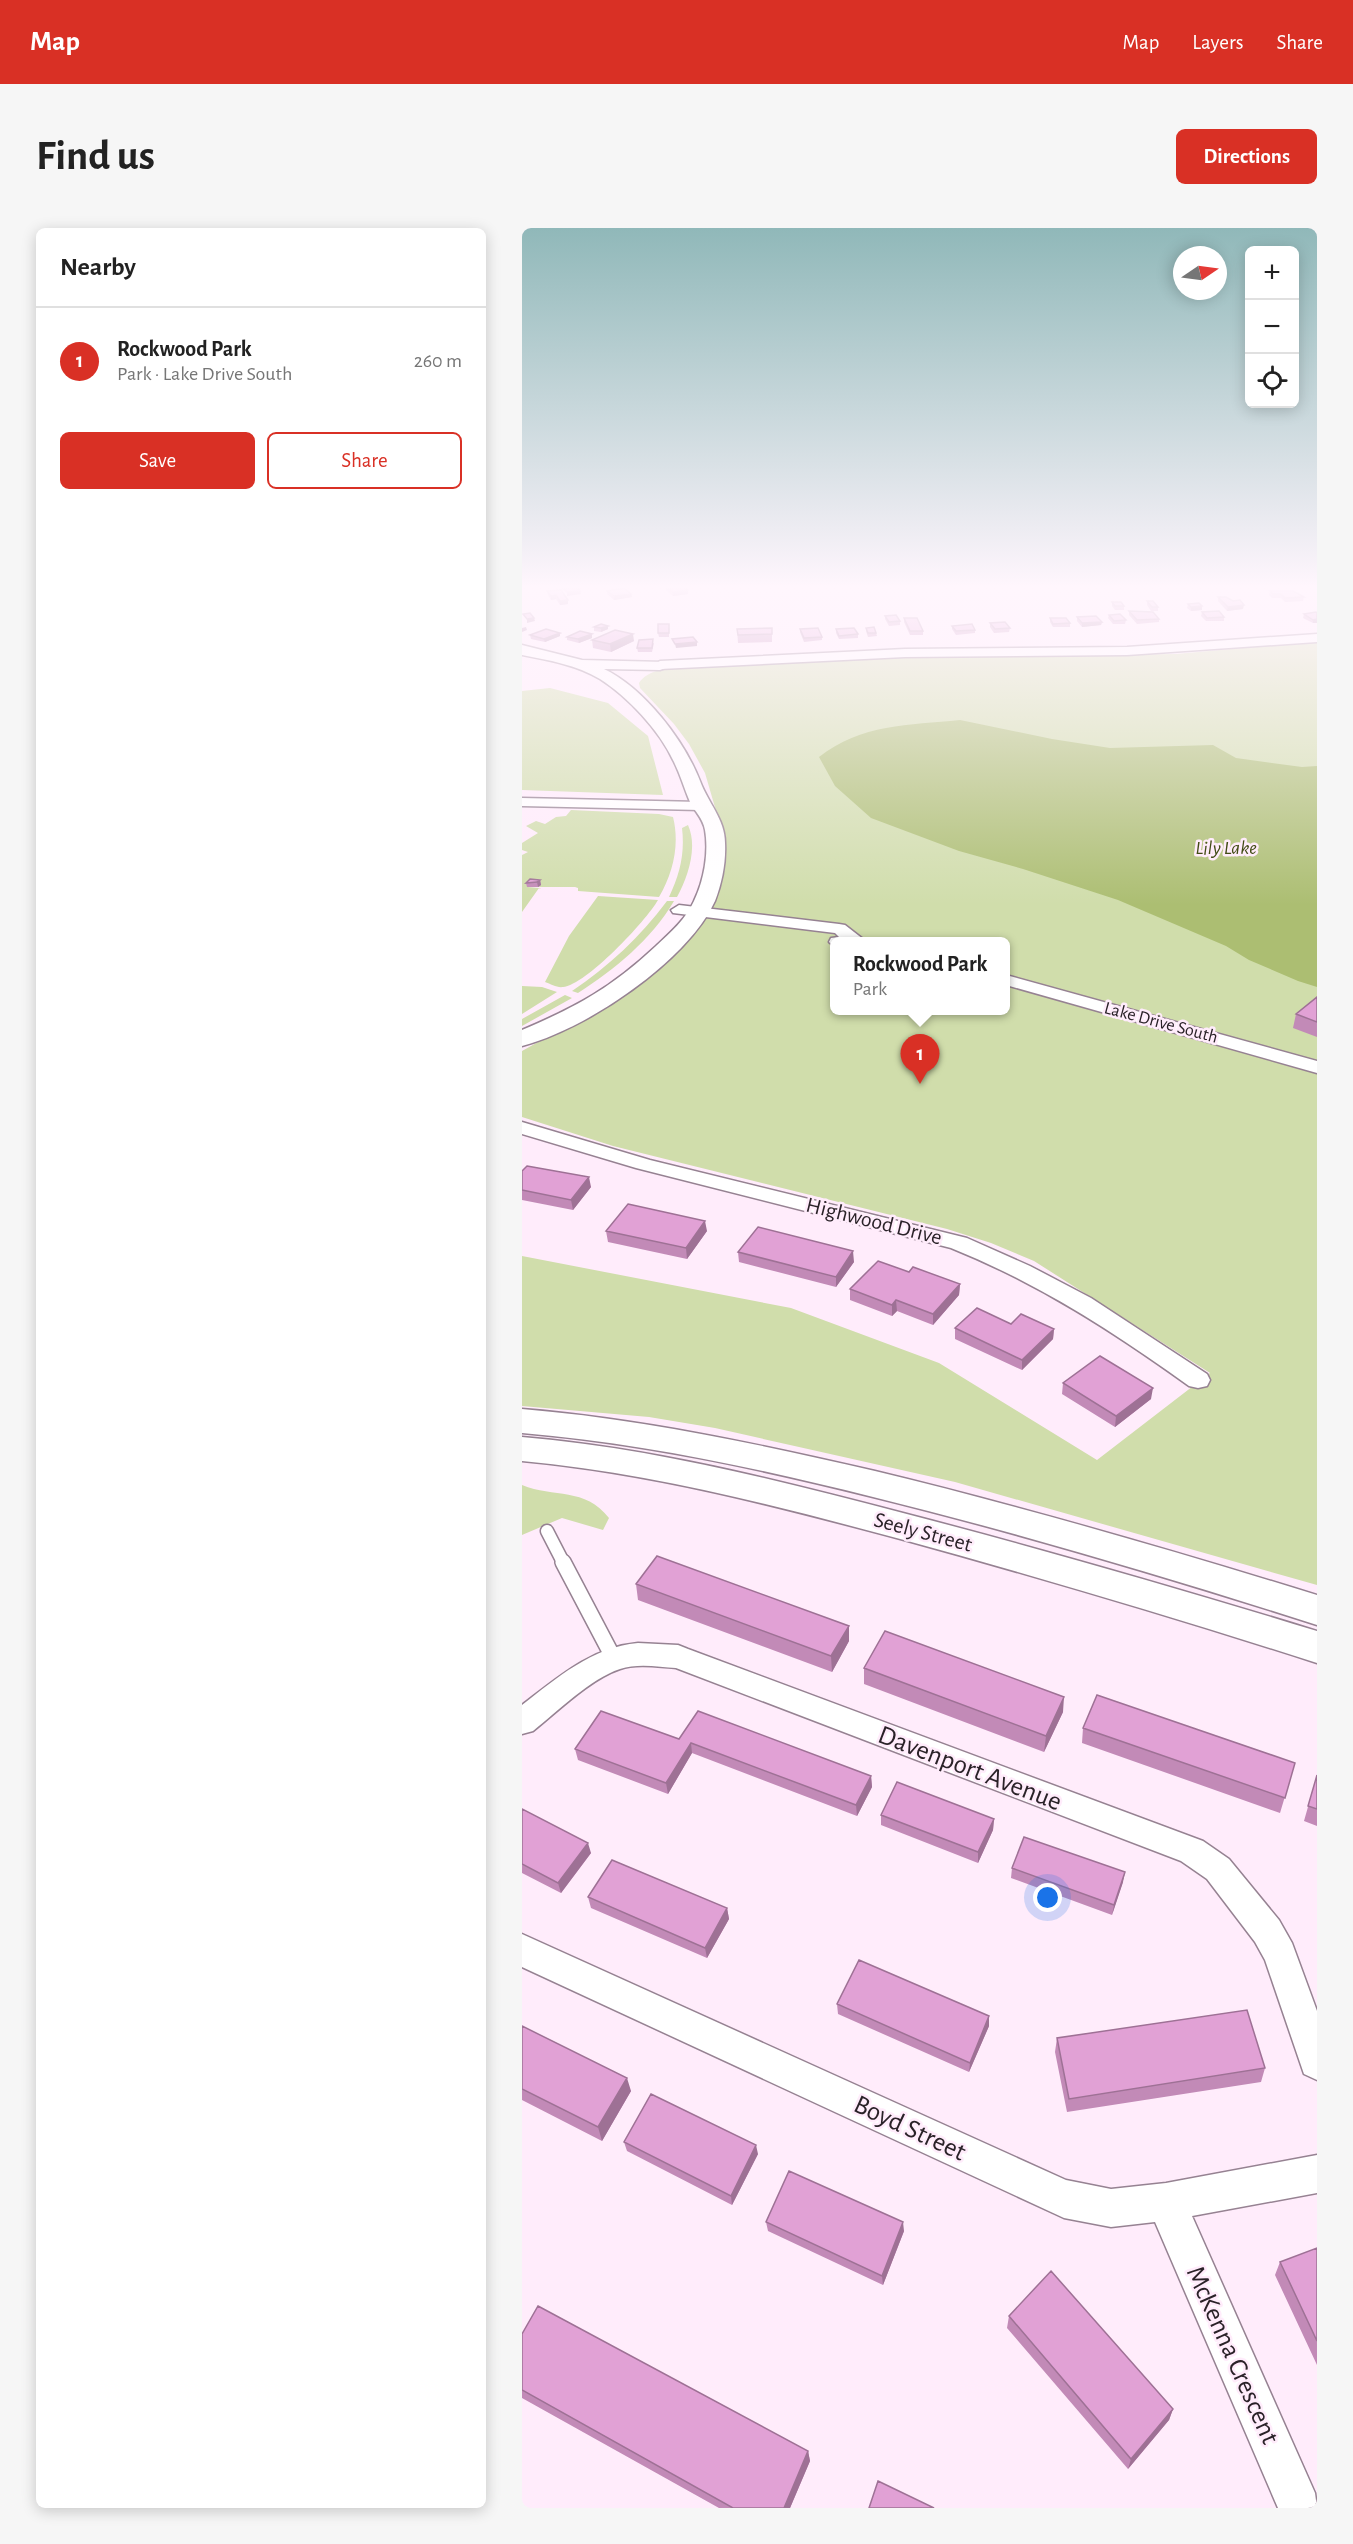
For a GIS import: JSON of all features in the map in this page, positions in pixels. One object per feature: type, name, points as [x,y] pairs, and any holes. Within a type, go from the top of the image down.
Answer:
[{"type":"main road","name":"Seely Street","points":[[522,1421],[659,1437],[814,1470],[1071,1536],[1317,1610]]},
{"type":"main road","name":"Seely Street","points":[[522,1449],[599,1457],[647,1465],[798,1499],[1064,1570],[1317,1647]]},
{"type":"street","points":[[522,1038],[595,1006],[636,975],[684,918],[704,902],[716,855],[713,820],[700,806],[694,787],[675,748],[625,692]]},
{"type":"street","points":[[522,802],[700,806]]},
{"type":"street","points":[[696,855],[695,819],[700,806]]},
{"type":"street","points":[[684,918],[687,889]]},
{"type":"street","points":[[684,918],[839,929],[854,937]]},
{"type":"street","points":[[684,918],[830,941]]},
{"type":"street","name":"Lake Drive South","points":[[1010,981],[1317,1067]]},
{"type":"street","name":"Highwood Drive","points":[[522,1128],[643,1164],[948,1240],[997,1257],[1036,1276],[1120,1326],[1198,1380]]},
{"type":"street","name":"Davenport Avenue","points":[[522,1722],[599,1667],[614,1659],[647,1654],[678,1657],[1203,1857],[1218,1869],[1273,1941],[1285,1968],[1317,2062]]},
{"type":"street","name":"Boyd Street","points":[[522,1950],[1064,2199],[1111,2208],[1166,2202],[1317,2174]]},
{"type":"street","name":"McKenna Crescent","points":[[1166,2202],[1300,2508]]},
{"type":"lane","points":[[548,1531],[614,1659]]},
{"type":"shaded area","points":[[522,692],[567,692],[608,703],[648,736],[663,795],[522,790]]},
{"type":"shaded area","points":[[644,692],[1317,692],[1317,1585],[955,1482],[715,1428],[649,1417],[522,1406],[522,1256],[791,1308],[939,1363],[1097,1460],[1210,1373],[1034,1261],[991,1243],[947,1229],[613,1146],[522,1117],[522,1051],[576,1021],[696,924],[721,828],[705,773],[689,744]]},
{"type":"shaded area","points":[[571,810],[659,814],[673,817],[676,838],[674,858],[659,897],[578,891],[575,887],[528,887],[539,888],[522,912],[522,855],[528,852],[522,850],[522,843],[538,833],[526,826],[536,821],[545,824],[556,817],[566,816]]},
{"type":"shaded area","points":[[688,825],[692,852],[688,871],[677,897],[669,897],[681,863],[682,828]]},
{"type":"shaded area","points":[[598,896],[658,900],[615,951],[586,976],[563,987],[545,982],[569,936]]},
{"type":"shaded area","points":[[667,901],[674,901],[665,915],[631,953],[578,993],[572,991],[623,950]]},
{"type":"shaded area","points":[[522,986],[542,987],[557,992],[522,1014]]},
{"type":"shaded area","points":[[565,995],[572,998],[522,1026],[522,1019]]},
{"type":"shaded area","points":[[522,1485],[579,1497],[600,1508],[609,1518],[603,1530],[562,1518],[522,1535]]},
{"type":"water","name":"Lily Lake","points":[[960,720],[1110,748],[1213,745],[1236,758],[1302,767],[1317,766],[1317,987],[1249,960],[1226,946],[1118,900],[959,851],[871,818],[835,786],[819,757],[835,746],[869,732],[904,725]]},
{"type":"building","points":[[530,879],[540,880],[526,883]]},
{"type":"building","points":[[1317,997],[1317,1022],[1296,1014]]},
{"type":"building","points":[[527,1166],[589,1177],[571,1200],[522,1190],[522,1171]]},
{"type":"building","points":[[628,1204],[705,1221],[686,1248],[606,1231]]},
{"type":"building","points":[[758,1227],[853,1251],[836,1277],[738,1252]]},
{"type":"building","points":[[878,1261],[909,1272],[913,1267],[960,1284],[933,1314],[896,1300],[892,1305],[850,1289]]},
{"type":"building","points":[[977,1308],[1011,1324],[1021,1314],[1054,1329],[1022,1360],[955,1328]]},
{"type":"building","points":[[1100,1356],[1153,1388],[1116,1416],[1063,1383]]},
{"type":"building","points":[[657,1556],[849,1626],[831,1656],[636,1584]]},
{"type":"building","points":[[885,1631],[1064,1697],[1046,1736],[864,1668]]},
{"type":"building","points":[[1097,1695],[1295,1763],[1285,1798],[1083,1728]]},
{"type":"building","points":[[601,1711],[679,1739],[698,1711],[871,1776],[856,1805],[691,1743],[666,1783],[575,1749]]},
{"type":"building","points":[[1317,1775],[1317,1809],[1308,1806]]},
{"type":"building","points":[[897,1782],[994,1819],[978,1852],[881,1815]]},
{"type":"building","points":[[522,1809],[588,1843],[558,1883],[522,1864]]},
{"type":"building","points":[[1024,1837],[1125,1872],[1114,1905],[1012,1868]]},
{"type":"building","points":[[612,1860],[727,1908],[705,1948],[588,1897]]},
{"type":"building","points":[[859,1960],[989,2016],[970,2063],[837,2004]]},
{"type":"building","points":[[1247,2010],[1265,2068],[1069,2099],[1057,2038]]},
{"type":"building","points":[[522,2026],[627,2078],[598,2127],[522,2089]]},
{"type":"building","points":[[651,2094],[756,2145],[731,2196],[624,2142]]},
{"type":"building","points":[[789,2171],[903,2222],[882,2276],[766,2222]]},
{"type":"building","points":[[1317,2248],[1317,2341],[1280,2262]]},
{"type":"building","points":[[1051,2271],[1173,2409],[1131,2459],[1009,2316]]},
{"type":"building","points":[[538,2306],[808,2451],[784,2508],[733,2508],[522,2390],[522,2334]]},
{"type":"building","points":[[878,2481],[934,2508],[869,2508]]},
{"type":"place","name":"Rockwood Park","points":[[920,1084]]}]
